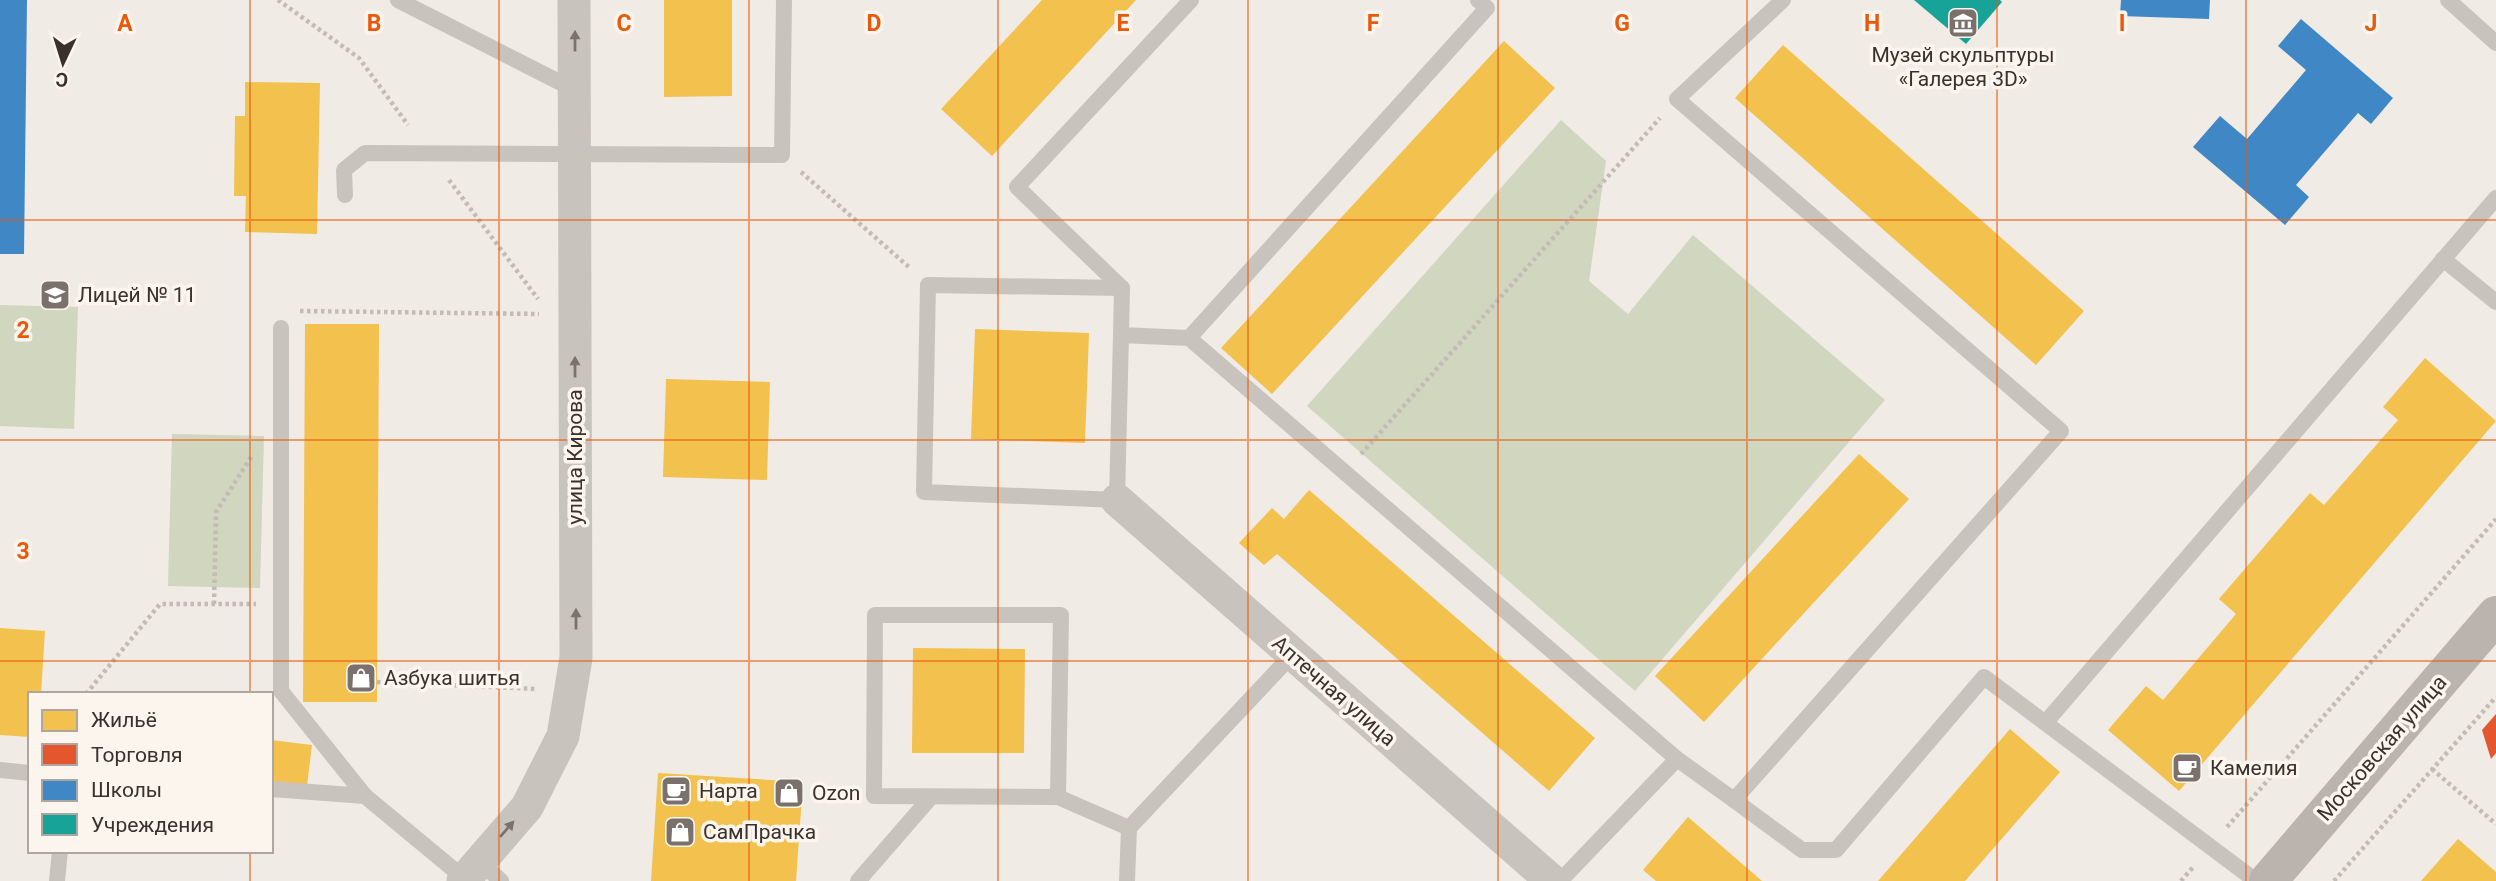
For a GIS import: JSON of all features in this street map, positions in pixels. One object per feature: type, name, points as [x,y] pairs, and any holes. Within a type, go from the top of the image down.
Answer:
[{"type":"street","name":"улица Кирова","points":[[477,875],[527,807],[563,736],[576,658],[574,0]]},
{"type":"street","name":"Аптечная улица","points":[[1117,500],[1552,881]]},
{"type":"street","name":"Московская улица","points":[[2268,881],[2496,615]]},
{"type":"lane","points":[[398,0],[575,90]]},
{"type":"lane","points":[[345,195],[344,170],[365,153],[782,155],[784,0]]},
{"type":"lane","points":[[1122,288],[928,285],[924,492],[1117,500],[1122,288],[1017,187],[1191,0]]},
{"type":"lane","points":[[1189,338],[1487,8],[1478,0]]},
{"type":"lane","points":[[2448,0],[2496,43]]},
{"type":"lane","points":[[1734,800],[2061,431],[1677,99],[1778,2]]},
{"type":"lane","points":[[2046,722],[2496,198]]},
{"type":"lane","points":[[2443,260],[2496,302]]},
{"type":"lane","points":[[281,328],[281,691],[365,796],[477,875]]},
{"type":"lane","points":[[1122,335],[1189,338],[1677,759],[1802,850],[1836,850],[1984,677],[2256,881]]},
{"type":"lane","points":[[1058,797],[1061,615],[874,615],[874,796],[1058,797],[1129,828]]},
{"type":"lane","points":[[1127,881],[1129,828],[1293,654]]},
{"type":"lane","points":[[1560,881],[1677,759]]},
{"type":"lane","points":[[0,771],[28,773]]},
{"type":"lane","points":[[273,789],[365,796]]},
{"type":"lane","points":[[858,881],[931,797]]},
{"type":"lane","points":[[57,881],[60,853]]},
{"type":"path","points":[[1345,472],[1677,99]]},
{"type":"path","points":[[782,155],[928,285]]},
{"type":"path","points":[[281,328],[299,311],[575,315]]},
{"type":"path","points":[[214,604],[216,512],[264,436],[281,418]]},
{"type":"path","points":[[2181,881],[2496,519]]},
{"type":"path","points":[[88,692],[160,604],[281,604]]},
{"type":"path","points":[[377,682],[570,691]]},
{"type":"path","points":[[2334,881],[2496,697]]},
{"type":"path","points":[[2432,769],[2496,824]]},
{"type":"green space","points":[[1561,120],[1606,161],[1589,281],[1628,314],[1693,235],[1885,400],[1635,691],[1307,406]]},
{"type":"green space","points":[[0,305],[78,307],[74,429],[0,426]]},
{"type":"green space","points":[[172,434],[264,436],[260,588],[168,586]]},
{"type":"building: Жильё","points":[[664,0],[732,0],[732,96],[664,97]]},
{"type":"building: Жильё","points":[[1042,0],[1136,0],[992,156],[941,109]]},
{"type":"building: Жильё","points":[[1504,41],[1555,88],[1272,394],[1221,348]]},
{"type":"building: Жильё","points":[[1783,45],[2084,311],[2036,365],[1735,98]]},
{"type":"building: Жильё","points":[[245,82],[320,83],[317,234],[245,232],[246,196],[234,196],[235,116],[245,116]]},
{"type":"building: Жильё","points":[[305,324],[379,324],[377,702],[303,702]]},
{"type":"building: Жильё","points":[[975,329],[1089,333],[1085,443],[971,439]]},
{"type":"building: Жильё","points":[[2425,358],[2496,421],[2179,791],[2108,730],[2146,686],[2163,700],[2236,614],[2219,599],[2310,493],[2324,505],[2398,420],[2383,407]]},
{"type":"building: Жильё","points":[[666,379],[770,382],[767,480],[663,477]]},
{"type":"building: Жильё","points":[[1859,454],[1909,499],[1704,722],[1655,676]]},
{"type":"building: Жильё","points":[[1309,490],[1595,738],[1549,791],[1277,554],[1264,565],[1239,543],[1272,508],[1284,519]]},
{"type":"building: Жильё","points":[[0,628],[45,631],[41,692],[28,692],[28,737],[0,735]]},
{"type":"building: Жильё","points":[[913,648],[1025,649],[1024,753],[912,753]]},
{"type":"building: Жильё","points":[[2010,729],[2060,772],[1965,881],[1878,881]]},
{"type":"building: Жильё","points":[[273,740],[312,745],[307,786],[273,782]]},
{"type":"building: Жильё","points":[[658,773],[803,782],[796,881],[651,881]]},
{"type":"building: Жильё","points":[[1688,817],[1762,881],[1656,881],[1643,870]]},
{"type":"building: Жильё","points":[[2458,839],[2496,872],[2496,881],[2421,881]]},
{"type":"building: Торговля","points":[[2496,714],[2496,753],[2491,759],[2482,730]]},
{"type":"building: Школы","points":[[0,0],[27,0],[24,254],[0,254]]},
{"type":"building: Школы","points":[[2121,0],[2210,0],[2209,19],[2120,16]]},
{"type":"building: Школы","points":[[2301,19],[2393,98],[2371,124],[2358,113],[2296,185],[2309,197],[2285,225],[2193,147],[2220,116],[2247,139],[2306,70],[2278,46]]},
{"type":"building: Учреждения","name":"Музей скульптуры «Галерея 3D»","points":[[1914,0],[2000,0],[2002,2],[1966,44]]},
{"type":"place","name":"Музей скульптуры «Галерея 3D»","points":[[1963,23]]},
{"type":"place","name":"Лицей № 11","points":[[55,295]]},
{"type":"place","name":"Азбука шитья","points":[[361,678]]},
{"type":"place","name":"Камелия","points":[[2187,768]]},
{"type":"place","name":"Нарта","points":[[676,791]]},
{"type":"place","name":"Ozon","points":[[789,793]]},
{"type":"place","name":"СамПрачка","points":[[680,832]]}]
